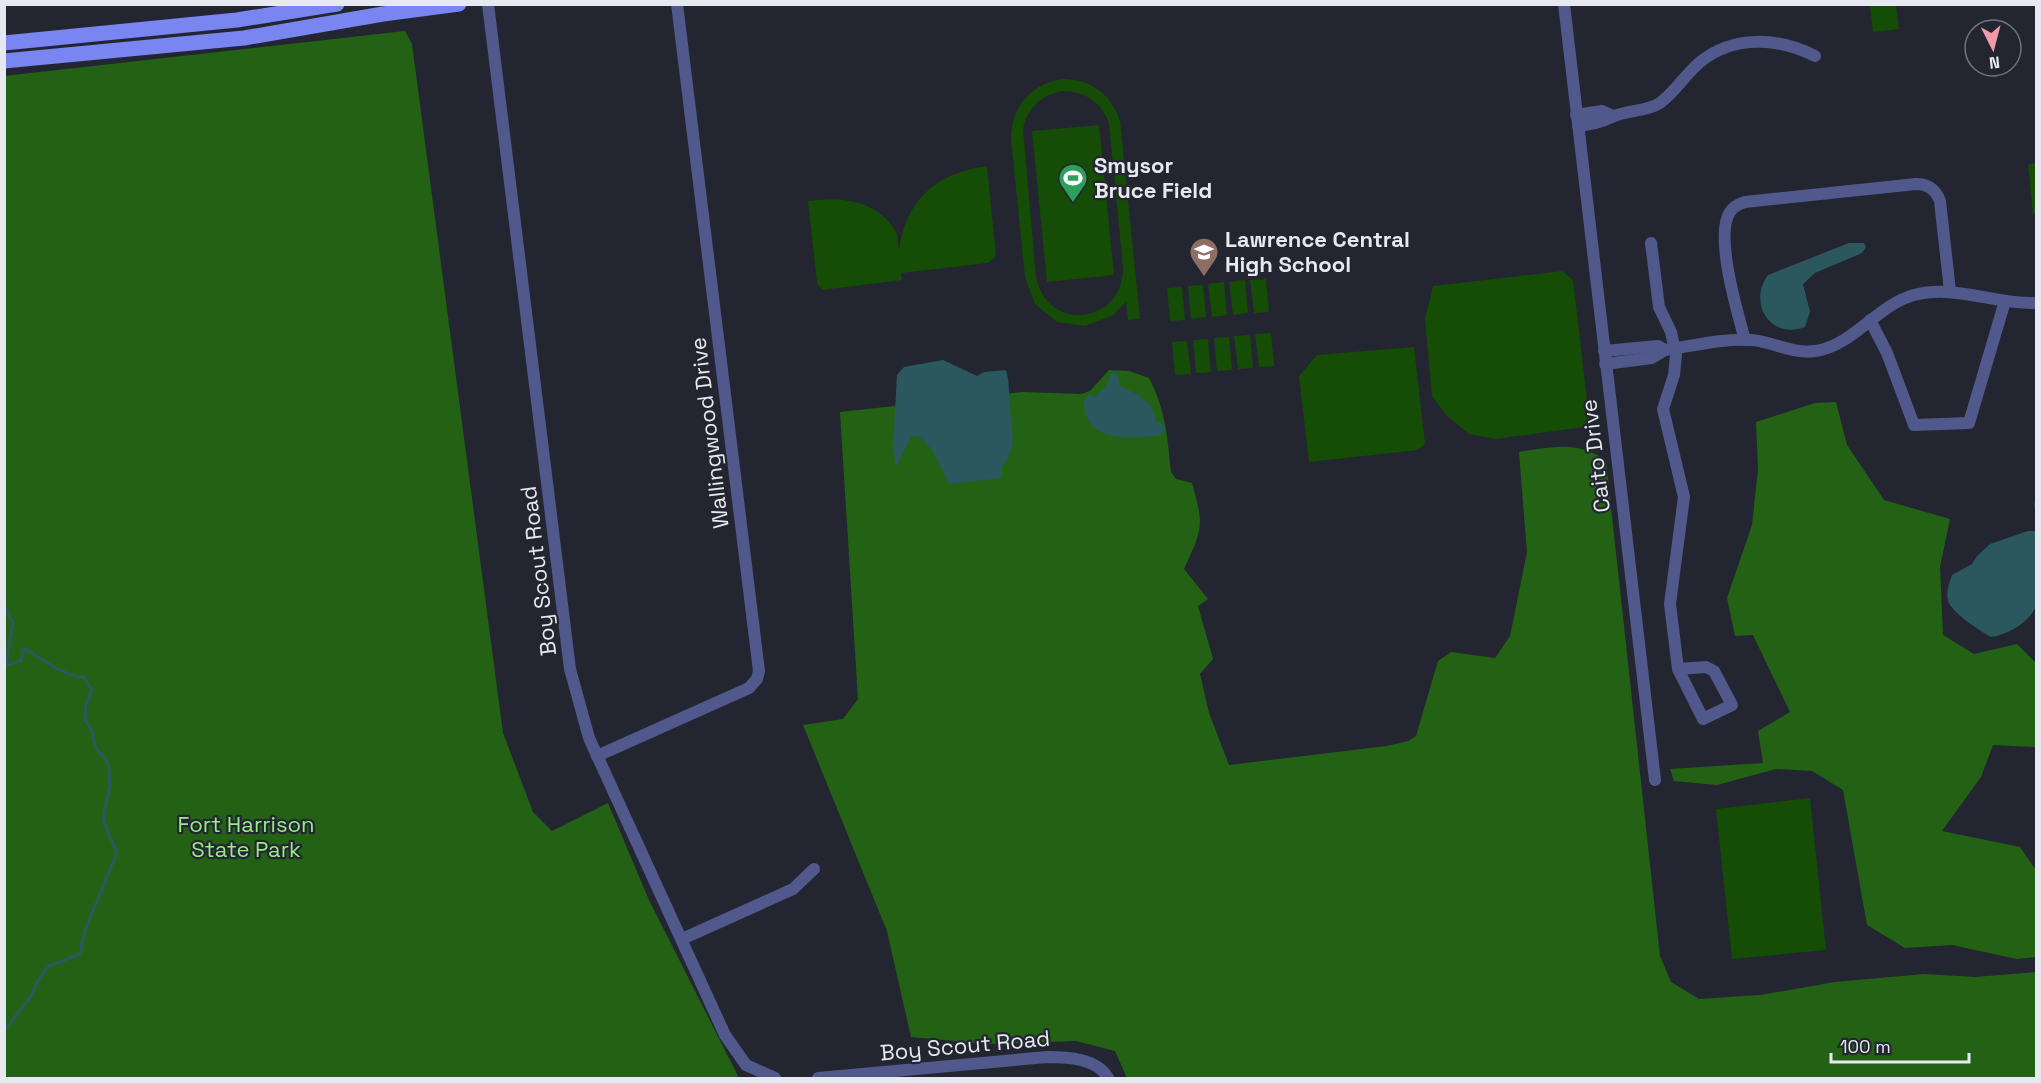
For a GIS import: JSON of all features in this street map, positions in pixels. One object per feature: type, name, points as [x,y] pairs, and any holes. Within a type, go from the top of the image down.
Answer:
[{"type":"main road","points":[[4,44],[237,21],[337,4]]},
{"type":"main road","points":[[4,61],[244,38],[383,14],[459,4]]},
{"type":"street","name":"Boy Scout Road","points":[[488,4],[570,669],[583,722],[733,1049],[752,1070],[775,1078]]},
{"type":"street","name":"Wallingwood Drive","points":[[597,756],[749,688],[757,679],[759,671],[677,4]]},
{"type":"street","name":"Caito Drive","points":[[1564,4],[1655,780]]},
{"type":"street","points":[[1577,120],[1602,111],[1613,116],[1659,104],[1698,64],[1730,46],[1755,41],[1770,42],[1794,46],[1815,56]]},
{"type":"street","points":[[1745,340],[1731,286],[1726,239],[1726,221],[1730,212],[1745,202],[1916,184],[1927,186],[1938,194],[1941,204],[1950,291]]},
{"type":"street","points":[[1651,243],[1659,307],[1671,332],[1670,349],[1675,368],[1663,410],[1684,497],[1670,604],[1678,669],[1703,719],[1732,705],[1711,668],[1678,669]]},
{"type":"street","points":[[1605,364],[1652,358],[1670,349],[1745,340],[1796,351],[1818,350],[1838,343],[1905,298],[1923,293],[1950,291],[2006,301],[2037,303]]},
{"type":"street","points":[[1870,320],[1887,353],[1914,425],[1969,423],[2006,301]]},
{"type":"street","points":[[1604,351],[1658,345],[1670,349]]},
{"type":"street","points":[[682,939],[793,889],[814,869]]},
{"type":"street","name":"Boy Scout Road","points":[[818,1078],[1047,1057],[1072,1058],[1092,1063],[1108,1078]]},
{"type":"green space","points":[[1870,5],[1896,5],[1899,29],[1873,32]]},
{"type":"green space","name":"Fort Harrison State Park","points":[[405,31],[412,44],[503,733],[533,812],[552,831],[608,803],[649,900],[739,1078],[5,1078],[4,76]]},
{"type":"green space","points":[[1062,79],[1091,85],[1111,103],[1120,121],[1140,319],[1128,320],[1126,302],[1112,316],[1085,326],[1057,322],[1035,304],[1025,277],[1011,139],[1012,127],[1019,107],[1032,92]],"holes":[[[1063,91],[1091,99],[1102,109],[1109,123],[1123,267],[1120,286],[1111,301],[1099,310],[1084,315],[1069,314],[1054,307],[1043,295],[1036,277],[1023,130],[1028,115],[1042,99]]]},
{"type":"green space","name":"Smysor Bruce Field","points":[[1099,125],[1114,275],[1047,282],[1032,131]]},
{"type":"green space","points":[[2036,163],[2036,213],[2033,214],[2028,164]]},
{"type":"green space","points":[[987,166],[996,256],[988,263],[901,273],[902,280],[822,290],[817,283],[808,201],[845,200],[869,207],[888,221],[897,234],[899,250],[909,216],[927,192],[939,182],[953,175]]},
{"type":"green space","points":[[1562,271],[1573,280],[1590,426],[1496,439],[1469,434],[1446,415],[1432,396],[1425,319],[1433,286]]},
{"type":"green space","points":[[1266,279],[1269,312],[1254,313],[1250,280]]},
{"type":"green space","points":[[1245,280],[1248,313],[1233,315],[1229,282]]},
{"type":"green space","points":[[1224,282],[1227,315],[1212,317],[1208,284]]},
{"type":"green space","points":[[1203,285],[1206,317],[1191,319],[1188,286]]},
{"type":"green space","points":[[1182,287],[1185,320],[1170,321],[1167,288]]},
{"type":"green space","points":[[1271,333],[1274,366],[1259,367],[1255,334]]},
{"type":"green space","points":[[1250,335],[1253,368],[1238,369],[1234,336]]},
{"type":"green space","points":[[1229,337],[1232,370],[1217,371],[1214,338]]},
{"type":"green space","points":[[1208,339],[1211,372],[1196,373],[1193,340]]},
{"type":"green space","points":[[1187,341],[1191,374],[1175,375],[1172,342]]},
{"type":"green space","points":[[1414,347],[1425,444],[1418,450],[1309,462],[1299,376],[1317,355]]},
{"type":"green space","points":[[1109,370],[1129,371],[1149,378],[1162,412],[1171,472],[1176,479],[1192,483],[1200,526],[1184,569],[1208,599],[1198,606],[1213,659],[1200,674],[1209,713],[1229,765],[1387,746],[1408,741],[1416,736],[1438,661],[1451,652],[1495,658],[1510,636],[1527,552],[1519,452],[1564,447],[1586,450],[1606,461],[1660,956],[1671,982],[1699,999],[1760,995],[1835,982],[1924,974],[1975,977],[2036,972],[2036,1078],[1127,1078],[1115,1051],[1076,1041],[988,1044],[911,1037],[887,931],[803,725],[843,719],[858,699],[840,412],[1023,392],[1081,394],[1090,391]]},
{"type":"green space","points":[[1836,402],[1847,445],[1884,500],[1950,519],[1940,567],[1943,635],[1974,654],[2017,644],[2036,663],[2036,747],[1993,745],[1981,777],[1942,831],[2020,847],[2036,870],[2036,957],[2017,959],[1952,945],[1905,948],[1867,925],[1843,790],[1812,771],[1776,769],[1717,785],[1674,781],[1670,769],[1763,763],[1758,731],[1790,712],[1753,635],[1735,636],[1727,598],[1752,525],[1758,469],[1756,422],[1815,403]]},
{"type":"green space","points":[[1810,798],[1826,950],[1732,959],[1716,809]]},
{"type":"shaded area","points":[[1849,243],[1864,243],[1866,247],[1862,253],[1815,273],[1803,284],[1810,312],[1805,327],[1792,330],[1781,328],[1765,316],[1760,296],[1768,275]]},
{"type":"shaded area","points":[[943,360],[977,376],[984,372],[1006,370],[1013,434],[1011,450],[1002,467],[1002,478],[949,484],[933,451],[919,436],[911,437],[896,467],[893,448],[897,375],[904,367]]},
{"type":"shaded area","points":[[1112,372],[1117,374],[1120,386],[1148,403],[1156,422],[1162,423],[1165,427],[1162,435],[1111,436],[1091,425],[1086,414],[1084,400],[1090,394],[1095,397],[1106,386]]},
{"type":"shaded area","points":[[2028,531],[2036,531],[2038,581],[2036,606],[2029,617],[2017,627],[2004,634],[1991,637],[1974,627],[1949,603],[1947,592],[1952,575],[1972,564],[1990,544]]},
{"type":"waterway","points":[[4,605],[13,623],[6,665],[21,661],[24,648],[68,674],[84,677],[92,690],[86,704],[85,720],[91,729],[96,748],[108,763],[110,784],[103,820],[117,853],[85,930],[80,954],[49,966],[39,979],[31,996],[4,1031]]},
{"type":"place","name":"Smysor Bruce Field","points":[[1073,204]]},
{"type":"place","name":"Lawrence Central High School","points":[[1204,278]]}]
